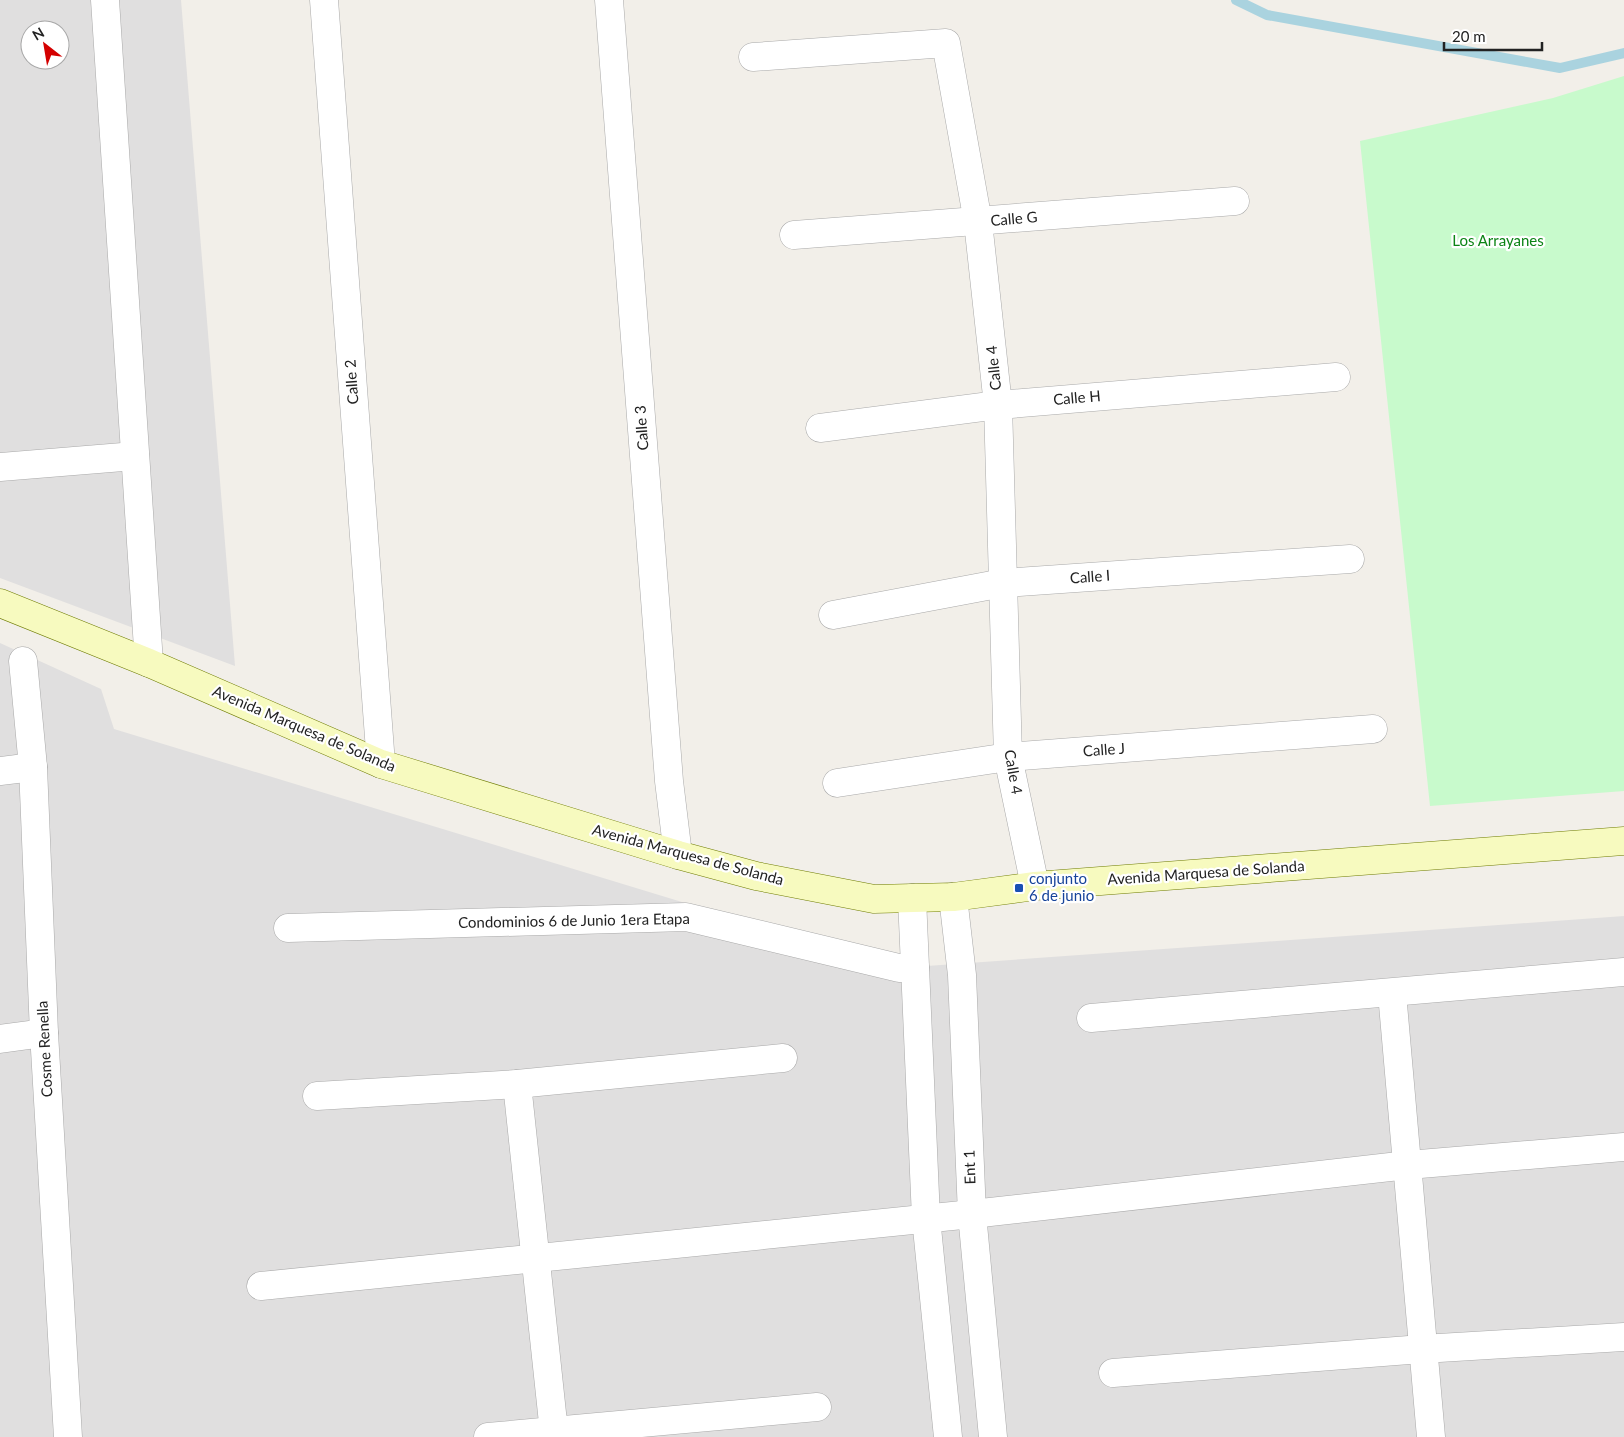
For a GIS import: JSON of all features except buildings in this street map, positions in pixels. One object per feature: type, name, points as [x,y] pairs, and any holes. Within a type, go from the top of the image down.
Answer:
[{"type":"street","points":[[105,0],[149,663]]},
{"type":"street","name":"Calle 2","points":[[324,0],[381,764]]},
{"type":"street","name":"Calle 3","points":[[610,0],[669,781],[678,855]]},
{"type":"street","name":"Calle 4","points":[[752,57],[946,43],[978,222],[998,405],[1008,757],[1035,886]]},
{"type":"street","name":"Calle G","points":[[794,235],[1235,201]]},
{"type":"street","name":"Calle H","points":[[820,428],[998,405],[1336,377]]},
{"type":"street","points":[[0,467],[135,456]]},
{"type":"street","name":"Calle I","points":[[833,615],[1003,583],[1350,559]]},
{"type":"street","name":"Avenida Marquesa de Solanda","points":[[0,603],[149,663],[381,764],[678,855],[756,876],[874,899],[953,896],[1035,886],[1624,841]]},
{"type":"street","name":"Cosme Renella","points":[[24,660],[33,767],[44,1033],[68,1437]]},
{"type":"street","name":"Calle J","points":[[837,783],[1008,757],[1373,729]]},
{"type":"street","points":[[0,771],[33,767]]},
{"type":"street","name":"Ent 1","points":[[953,896],[962,975],[972,1214],[993,1437]]},
{"type":"street","points":[[912,898],[926,1218],[948,1437]]},
{"type":"street","name":"Condominios 6 de Junio 1era Etapa","points":[[288,928],[686,917],[899,968],[915,968]]},
{"type":"street","points":[[1091,1018],[1624,972]]},
{"type":"street","points":[[1392,993],[1431,1437]]},
{"type":"street","points":[[0,1039],[44,1033]]},
{"type":"street","points":[[318,1096],[517,1084],[784,1058]]},
{"type":"street","points":[[517,1084],[554,1432]]},
{"type":"street","points":[[261,1286],[972,1214],[1408,1166],[1624,1147]]},
{"type":"street","points":[[1113,1373],[1422,1349],[1624,1337]]},
{"type":"street","points":[[488,1437],[817,1407]]},
{"type":"shaded area","points":[[0,0],[181,0],[235,666],[0,578]]},
{"type":"shaded area","points":[[0,643],[101,689],[114,729],[899,968],[1624,916],[1624,1437],[0,1437]]},
{"type":"green space","name":"Los Arrayanes","points":[[1624,76],[1624,791],[1430,806],[1360,141],[1553,98]]},
{"type":"waterway","points":[[1236,0],[1267,15],[1560,68],[1624,53]]},
{"type":"place","name":"conjunto 6 de junio","points":[[1019,888]]}]
